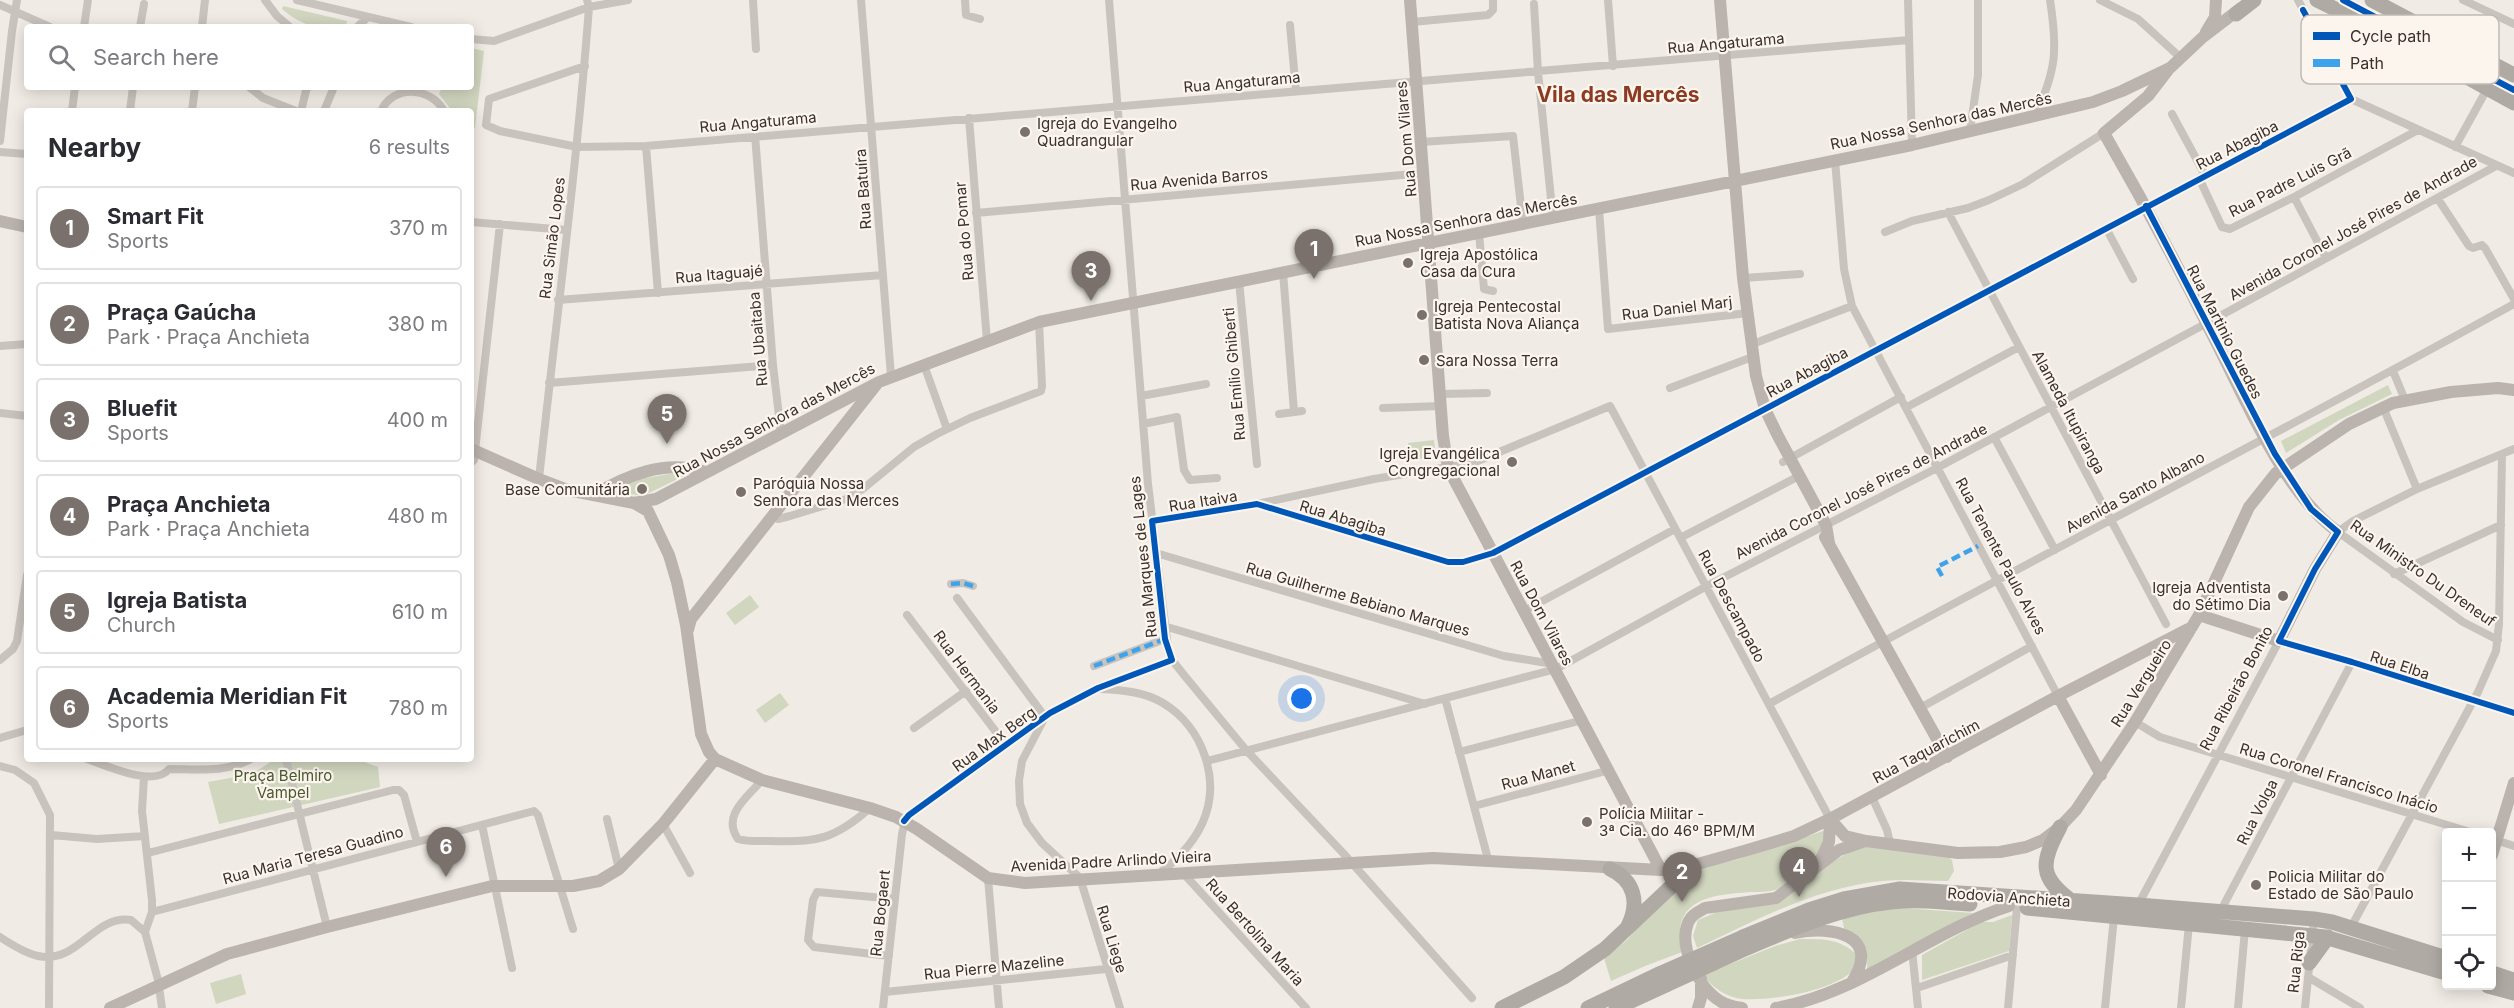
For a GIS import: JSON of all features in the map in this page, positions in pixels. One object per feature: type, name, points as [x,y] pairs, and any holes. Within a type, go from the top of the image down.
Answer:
[{"type":"highway","points":[[2236,14],[2254,0]]},
{"type":"highway","points":[[2317,0],[2347,15]]},
{"type":"highway","points":[[2372,0],[2400,15]]},
{"type":"highway","points":[[2499,67],[2514,75]]},
{"type":"highway","points":[[2478,84],[2514,103]]},
{"type":"highway","points":[[2060,827],[2045,859],[2045,870],[2049,882],[2056,890],[2073,902]]},
{"type":"highway","points":[[1502,1008],[1578,969],[1605,949],[1694,865]]},
{"type":"highway","points":[[1610,869],[1624,877],[1633,891],[1635,908],[1627,929]]},
{"type":"highway","name":"Rodovia Anchieta","points":[[1588,1008],[1663,980],[1809,910],[1879,891],[1924,890],[2314,919],[2442,957]]},
{"type":"highway","name":"Rodovia Anchieta","points":[[1746,942],[1770,938],[1803,923],[1891,902],[1934,902],[2013,907],[2328,937],[2442,972]]},
{"type":"highway","points":[[2308,970],[2328,937]]},
{"type":"highway","points":[[2496,974],[2514,980]]},
{"type":"highway","name":"Rodovia Anchieta","points":[[1616,1008],[1663,980]]},
{"type":"highway","points":[[2496,988],[2514,993]]},
{"type":"main road","name":"Rua Dom Vilares","points":[[1410,0],[1448,468],[1661,870]]},
{"type":"main road","points":[[1719,0],[1744,281],[1747,359],[1762,410],[1829,543],[1947,757]]},
{"type":"main road","points":[[2203,37],[2214,21],[2218,0],[2236,14]]},
{"type":"main road","name":"Rua Nossa Senhora das Mercês","points":[[634,503],[656,499],[891,376],[1039,322],[1912,145],[2107,98],[2170,68],[2203,37],[2236,14],[2248,0]]},
{"type":"main road","points":[[2104,133],[2132,112],[2170,68]]},
{"type":"main road","name":"Rua Martinio Guedes","points":[[2104,133],[2146,206],[2266,438],[2284,467]]},
{"type":"main road","points":[[0,221],[24,226]]},
{"type":"main road","points":[[1746,313],[1762,410]]},
{"type":"main road","points":[[688,637],[691,620],[879,382]]},
{"type":"main road","name":"Rua Vergueiro","points":[[1866,841],[1958,853],[2000,852],[2026,847],[2043,840],[2060,827],[2076,810],[2101,775],[2199,615],[2249,507],[2261,490],[2284,467],[2349,424],[2383,407],[2435,394],[2498,388],[2514,390]]},
{"type":"main road","name":"Rua Vergueiro","points":[[2480,391],[2514,397]]},
{"type":"main road","points":[[843,400],[851,410],[851,416]]},
{"type":"main road","points":[[110,1008],[227,954],[327,927],[495,885],[561,886],[584,885],[599,881],[619,869],[663,824],[715,759],[709,752],[701,734],[683,608],[669,555],[648,511],[634,503],[568,490],[539,480],[474,449]]},
{"type":"main road","points":[[594,495],[630,476],[652,470],[679,466],[705,472]]},
{"type":"main road","name":"Rua Ministro Du Dreneuf","points":[[2284,467],[2311,509],[2338,532]]},
{"type":"main road","name":"Rua Nossa Senhora das Mercês","points":[[648,511],[656,499]]},
{"type":"main road","name":"Rua Ribeirão Bonito","points":[[2279,641],[2315,569],[2338,532]]},
{"type":"main road","points":[[683,608],[691,620]]},
{"type":"main road","name":"Rua Elba","points":[[2199,615],[2279,641]]},
{"type":"main road","name":"Rua Taquarichim","points":[[1661,870],[1694,865],[1794,836],[2192,627]]},
{"type":"main road","name":"Rua Tenente Paulo Alves","points":[[2058,696],[2101,775]]},
{"type":"main road","name":"Avenida Padre Arlindo Vieira","points":[[715,759],[762,780],[870,808],[904,821],[988,878],[1025,883],[1433,858],[1488,859],[1610,869],[1661,870]]},
{"type":"main road","points":[[2496,834],[2514,783]]},
{"type":"main road","points":[[1830,819],[1845,836],[1866,841]]},
{"type":"main road","points":[[1817,866],[1829,842],[1830,819]]},
{"type":"main road","points":[[1742,1008],[1719,1001],[1701,980],[1685,944],[1689,921],[1695,913],[1719,904],[1776,898],[1839,850],[1866,841]]},
{"type":"main road","points":[[1776,1008],[1810,1001],[1851,983],[1974,919],[2013,907]]},
{"type":"main road","points":[[1770,938],[1817,930],[1839,933],[1851,938],[1860,948],[1862,961],[1861,968],[1851,983]]},
{"type":"main road","points":[[1698,1008],[1701,998],[1701,980]]},
{"type":"street","points":[[0,141],[17,0]]},
{"type":"street","points":[[84,24],[88,0]]},
{"type":"street","points":[[202,24],[205,0]]},
{"type":"street","points":[[265,0],[286,24]]},
{"type":"street","points":[[297,0],[396,24]]},
{"type":"street","points":[[474,39],[494,41],[588,3],[628,0]]},
{"type":"street","points":[[753,0],[756,49]]},
{"type":"street","name":"Rua Batuíra","points":[[861,0],[891,376]]},
{"type":"street","points":[[965,0],[966,15],[980,19]]},
{"type":"street","name":"Rua Marques de Lages","points":[[1109,0],[1152,521],[1164,626],[1172,660],[1246,750],[1351,862],[1472,998]]},
{"type":"street","points":[[1412,22],[1488,15],[1493,10],[1492,0]]},
{"type":"street","points":[[1608,0],[1613,66]]},
{"type":"street","points":[[1908,0],[1912,145]]},
{"type":"street","points":[[1970,131],[1978,75],[1978,0]]},
{"type":"street","points":[[2035,117],[2052,75],[2055,54],[2055,27],[2050,0]]},
{"type":"street","points":[[2100,0],[2138,19],[2181,58]]},
{"type":"street","points":[[2298,0],[2306,15]]},
{"type":"street","points":[[2463,0],[2495,15]]},
{"type":"street","name":"Rua Simão Lopes","points":[[539,480],[566,230],[578,147],[588,3]]},
{"type":"street","points":[[141,24],[144,4]]},
{"type":"street","points":[[1534,4],[1538,72],[1553,218]]},
{"type":"street","points":[[0,5],[43,24]]},
{"type":"street","points":[[2499,17],[2514,24]]},
{"type":"street","points":[[360,24],[367,18]]},
{"type":"street","points":[[1290,25],[1296,91]]},
{"type":"street","name":"Rua Angaturama","points":[[585,66],[489,99],[486,125],[578,147],[646,146],[755,135],[1119,107],[1909,40]]},
{"type":"street","points":[[2343,84],[2351,99],[2514,173]]},
{"type":"street","points":[[2455,147],[2487,89]]},
{"type":"street","points":[[72,108],[75,90]]},
{"type":"street","points":[[130,108],[133,90]]},
{"type":"street","points":[[192,108],[195,90]]},
{"type":"street","points":[[253,90],[263,98],[288,108]]},
{"type":"street","points":[[302,108],[306,90]]},
{"type":"street","points":[[325,108],[333,90]]},
{"type":"street","points":[[383,108],[390,99],[401,94],[415,92],[432,96],[442,108]]},
{"type":"street","name":"Rua Abagiba","points":[[1257,504],[1448,562],[1463,562],[1492,553],[2351,99]]},
{"type":"street","points":[[2172,114],[2202,177]]},
{"type":"street","name":"Rua do Pomar","points":[[969,118],[987,341]]},
{"type":"street","name":"Rua Padre Luis Grã","points":[[2202,177],[2222,227],[2227,229],[2294,197],[2418,130]]},
{"type":"street","points":[[1885,232],[1912,221],[1989,200],[2023,184],[2104,133]]},
{"type":"street","name":"Rua Ubaitaba","points":[[755,135],[772,365],[781,433]]},
{"type":"street","points":[[1421,142],[1513,136],[1523,224]]},
{"type":"street","points":[[646,146],[658,293]]},
{"type":"street","points":[[0,152],[24,154]]},
{"type":"street","name":"Rua Tenente Paulo Alves","points":[[1835,160],[1844,270],[1852,306],[2058,696]]},
{"type":"street","name":"Avenida Coronel José Pires de Andrade","points":[[1207,761],[1425,704],[1554,666],[1937,468],[2496,166]]},
{"type":"street","name":"Rua Avenida Barros","points":[[976,213],[1424,173]]},
{"type":"street","points":[[2294,197],[2326,258]]},
{"type":"street","points":[[2438,198],[2469,246],[2472,248],[2482,245],[2486,248],[2514,299]]},
{"type":"street","name":"Rua Daniel Marj","points":[[1599,209],[1608,329],[1746,313]]},
{"type":"street","name":"Alameda Itupiranga","points":[[1948,212],[2166,624]]},
{"type":"street","points":[[474,222],[566,230]]},
{"type":"street","points":[[474,441],[500,225]]},
{"type":"street","points":[[2106,228],[2133,279]]},
{"type":"street","points":[[1479,233],[1484,289],[1493,291]]},
{"type":"street","points":[[1279,414],[1298,412],[1283,272]]},
{"type":"street","points":[[1744,281],[1800,274]]},
{"type":"street","name":"Rua Itaguajé","points":[[558,300],[883,275]]},
{"type":"street","name":"Rua Emílio Ghiberti","points":[[1239,281],[1257,464]]},
{"type":"street","name":"Avenida Santo Albano","points":[[1769,704],[1995,580],[2393,371],[2514,304]]},
{"type":"street","points":[[1758,342],[1852,306]]},
{"type":"street","points":[[771,516],[778,519],[846,499],[864,488],[914,447],[970,417],[1042,390],[1039,322]]},
{"type":"street","points":[[0,346],[24,344]]},
{"type":"street","points":[[1906,407],[2019,347]]},
{"type":"street","points":[[1670,388],[1747,359]]},
{"type":"street","points":[[549,383],[772,365]]},
{"type":"street","points":[[924,365],[947,429]]},
{"type":"street","points":[[2393,371],[2405,400]]},
{"type":"street","points":[[1141,396],[1206,384]]},
{"type":"street","points":[[1383,408],[1487,393]]},
{"type":"street","points":[[1786,459],[1901,398]]},
{"type":"street","name":"Rua Itaiva","points":[[1152,521],[1257,504],[1374,479],[1448,468],[1493,457],[1610,406]]},
{"type":"street","name":"Rua Descampado","points":[[1610,406],[1830,819]]},
{"type":"street","points":[[2383,407],[2417,489]]},
{"type":"street","points":[[0,413],[24,416]]},
{"type":"street","points":[[1143,424],[1177,417],[1184,470],[1191,480],[1217,478]]},
{"type":"street","points":[[1994,437],[2055,550]]},
{"type":"street","name":"Rua Ribeirão Bonito","points":[[2338,532],[2354,521],[2417,489],[2514,449]]},
{"type":"street","name":"Rua Ministro Du Dreneuf","points":[[2338,532],[2463,622],[2498,640],[2502,454]]},
{"type":"street","points":[[1680,538],[1796,478]]},
{"type":"street","points":[[2394,574],[2501,525]]},
{"type":"street","points":[[1524,611],[1675,529]]},
{"type":"street","name":"Rua Guilherme Bebiano Marques","points":[[1156,553],[1504,656],[1554,666]]},
{"type":"street","points":[[951,584],[963,583],[973,586]]},
{"type":"street","points":[[0,660],[13,649],[17,641],[24,595]]},
{"type":"street","points":[[957,598],[1045,717],[1022,761],[1019,781],[1020,804],[1027,823],[1042,843],[1080,878]]},
{"type":"street","name":"Rua Hermania","points":[[907,615],[1005,745]]},
{"type":"street","points":[[1164,626],[1425,704]]},
{"type":"street","points":[[1094,666],[1166,639]]},
{"type":"street","points":[[2350,928],[2473,701],[2491,665],[2498,640]]},
{"type":"street","name":"Rua Ribeirão Bonito","points":[[2138,905],[2279,641]]},
{"type":"street","name":"Rua Elba","points":[[2279,641],[2514,713]]},
{"type":"street","points":[[1920,708],[2032,646]]},
{"type":"street","name":"Rua Max Berg","points":[[904,821],[909,815],[1045,717],[1098,688],[1172,660]]},
{"type":"street","name":"Rua Volga","points":[[2220,912],[2352,662]]},
{"type":"street","points":[[1098,688],[1139,694],[1164,704],[1190,726],[1207,761],[1210,785],[1209,804],[1203,822],[1193,841],[1179,857],[1156,875]]},
{"type":"street","points":[[914,728],[966,691]]},
{"type":"street","points":[[1444,698],[1488,859]]},
{"type":"street","points":[[1459,752],[1583,720]]},
{"type":"street","name":"Rua Coronel Francisco Inácio","points":[[2135,722],[2160,737],[2457,828]]},
{"type":"street","points":[[0,738],[24,729]]},
{"type":"street","points":[[96,762],[144,777],[157,778],[170,769],[173,762]]},
{"type":"street","points":[[170,769],[223,769],[246,762]]},
{"type":"street","points":[[287,762],[327,927]]},
{"type":"street","points":[[0,766],[15,770],[34,783],[50,815],[49,1008]]},
{"type":"street","name":"Rua Manet","points":[[1474,806],[1610,770]]},
{"type":"street","points":[[144,777],[141,796],[152,912],[145,932]]},
{"type":"street","points":[[762,780],[735,810],[732,818],[735,836],[742,840],[794,842],[820,840],[832,836],[870,808]]},
{"type":"street","points":[[148,853],[389,790],[399,790],[407,801],[417,842]]},
{"type":"street","points":[[1872,797],[1887,830],[1890,843]]},
{"type":"street","name":"Rua Maria Teresa Guadino","points":[[152,912],[535,811],[573,928]]},
{"type":"street","points":[[607,819],[619,869]]},
{"type":"street","name":"Rua Bogaert","points":[[883,1008],[904,821]]},
{"type":"street","points":[[663,824],[690,873]]},
{"type":"street","points":[[482,825],[512,968]]},
{"type":"street","points":[[51,835],[97,839],[146,836]]},
{"type":"street","points":[[2496,841],[2514,846]]},
{"type":"street","name":"Rua Bertolina Maria","points":[[1184,874],[1306,1008]]},
{"type":"street","points":[[988,878],[999,1008]]},
{"type":"street","name":"Rua Liege","points":[[1080,878],[1106,969],[1120,1008]]},
{"type":"street","points":[[889,956],[814,947],[808,940],[813,900],[818,892],[895,899]]},
{"type":"street","points":[[2008,1008],[2013,955],[2013,907]]},
{"type":"street","points":[[2105,1008],[2114,917]]},
{"type":"street","name":"Rua Riga","points":[[2305,1008],[2314,919]]},
{"type":"street","points":[[0,938],[29,953],[48,958],[70,953],[113,921],[132,920],[145,932],[159,986],[162,1008]]},
{"type":"street","points":[[2181,1008],[2189,924]]},
{"type":"street","points":[[2238,1008],[2246,929]]},
{"type":"street","points":[[1912,950],[1918,1008]]},
{"type":"street","points":[[1917,988],[2013,955]]},
{"type":"street","name":"Rua Pierre Mazeline","points":[[885,992],[1106,969]]},
{"type":"street","points":[[2308,970],[2360,1008]]},
{"type":"green space","points":[[283,6],[347,21],[346,24],[307,24],[282,9]]},
{"type":"green space","points":[[474,49],[484,51],[475,128],[474,108],[450,108],[439,94],[441,90],[474,90]]},
{"type":"green space","points":[[2388,385],[2392,394],[2339,420],[2286,453],[2281,441]]},
{"type":"green space","points":[[1434,440],[1436,457],[1410,460],[1408,443]]},
{"type":"green space","points":[[675,473],[690,473],[643,496],[612,491],[634,480]]},
{"type":"green space","points":[[750,595],[759,607],[735,625],[726,613]]},
{"type":"green space","points":[[780,693],[789,705],[765,723],[756,710]]},
{"type":"green space","name":"Praça Belmiro Vampel","points":[[270,762],[364,762],[378,767],[380,787],[219,824],[208,782],[252,774]]},
{"type":"green space","points":[[1826,830],[1824,844],[1818,855],[1800,875],[1772,891],[1722,895],[1702,900],[1687,911],[1682,920],[1680,936],[1682,952],[1611,981],[1604,958],[1628,939],[1647,915],[1694,869],[1736,860]]},
{"type":"green space","points":[[1875,845],[1945,855],[1952,860],[1954,871],[1948,881],[1883,881],[1834,890],[1787,906],[1697,948],[1693,936],[1698,920],[1722,910],[1776,904],[1818,870],[1858,847]]},
{"type":"green space","points":[[1889,907],[1973,913],[1867,971],[1867,955],[1864,945],[1844,928],[1842,918]]},
{"type":"green space","points":[[2012,915],[2009,951],[1922,980],[1922,955],[1981,922],[1993,922]]},
{"type":"green space","points":[[1800,939],[1822,940],[1843,945],[1856,954],[1857,967],[1835,982],[1820,988],[1786,996],[1755,999],[1736,998],[1725,994],[1703,975],[1775,946]]},
{"type":"green space","points":[[241,974],[246,994],[216,1004],[210,983]]},
{"type":"marked path","points":[[1942,576],[1937,567],[1978,546]]},
{"type":"marked path","points":[[951,584],[963,583],[973,586]]},
{"type":"marked path","points":[[1094,666],[1165,639]]},
{"type":"cycle path","points":[[2343,0],[2372,15]]},
{"type":"cycle path","points":[[2303,10],[2306,15]]},
{"type":"cycle path","points":[[2499,82],[2514,90]]},
{"type":"cycle path","points":[[904,821],[909,815],[1050,713],[1098,688],[1172,660],[1165,639],[1152,521],[1257,504],[1448,562],[1463,562],[1493,553],[2351,99],[2343,84]]},
{"type":"cycle path","points":[[2146,206],[2275,454],[2311,509],[2338,532],[2315,569],[2279,641],[2514,713]]},
{"type":"place","name":"Igreja do Evangelho Quadrangular","points":[[1025,132]]},
{"type":"place","name":"Igreja Apostólica Casa da Cura","points":[[1408,263]]},
{"type":"place","name":"Smart Fit","points":[[1314,279]]},
{"type":"place","name":"Bluefit","points":[[1091,301]]},
{"type":"place","name":"Igreja Pentecostal Batista Nova Aliança","points":[[1422,315]]},
{"type":"place","name":"Sara Nossa Terra","points":[[1424,360]]},
{"type":"place","name":"Igreja Batista","points":[[667,444]]},
{"type":"place","name":"Igreja Evangélica Congregacional","points":[[1512,462]]},
{"type":"place","name":"Base Comunitária","points":[[642,489]]},
{"type":"place","name":"Paróquia Nossa Senhora das Merces","points":[[741,492]]},
{"type":"place","name":"Igreja Adventista do Sétimo Dia","points":[[2283,596]]},
{"type":"place","name":"Polícia Militar - 3ª Cia. do 46º BPM/M","points":[[1587,822]]},
{"type":"place","name":"Academia Meridian Fit","points":[[446,877]]},
{"type":"place","name":"Policia Militar do Estado de São Paulo","points":[[2256,885]]},
{"type":"place","name":"Praça Anchieta","points":[[1799,897]]},
{"type":"place","name":"Praça Gaúcha","points":[[1682,902]]},
{"type":"district","name":"Vila das Mercês","points":[[1618,94]]}]
